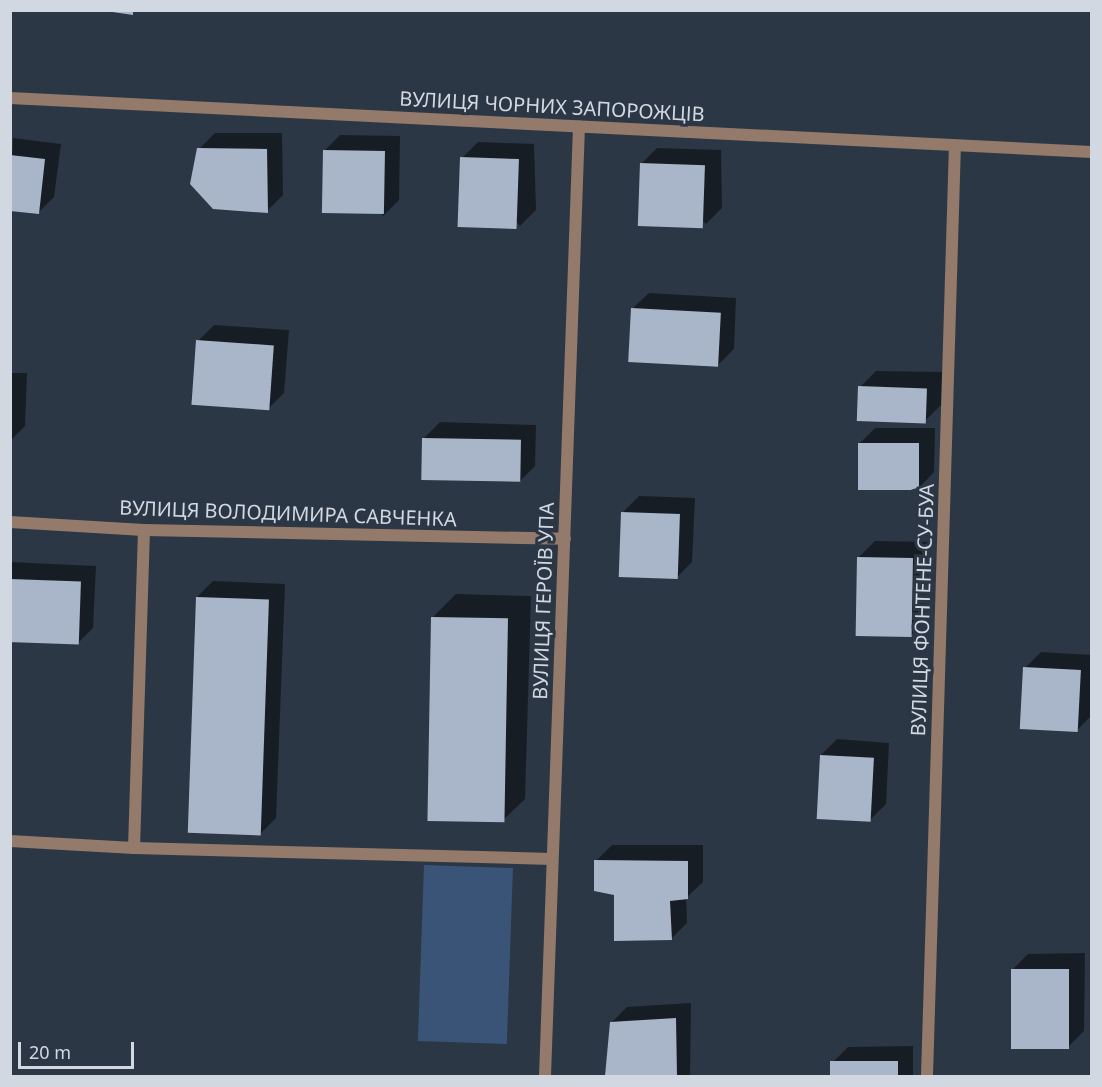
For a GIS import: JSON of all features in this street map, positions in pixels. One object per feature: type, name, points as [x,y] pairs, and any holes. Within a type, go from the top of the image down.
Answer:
[{"type":"street","name":"ВУЛИЦЯ ЧОРНИХ ЗАПОРОЖЦІВ","points":[[10,98],[1092,152]]},
{"type":"street","name":"ВУЛИЦЯ ГЕРОЇВ УПА","points":[[545,1077],[579,127]]},
{"type":"street","name":"ВУЛИЦЯ ФОНТЕНЕ-СУ-БУА","points":[[927,1077],[956,146]]},
{"type":"street","name":"ВУЛИЦЯ ВОЛОДИМИРА САВЧЕНКА","points":[[10,522],[144,530],[565,540]]},
{"type":"street","points":[[134,848],[144,530]]},
{"type":"street","points":[[10,841],[134,848],[552,859]]},
{"type":"shaded area","points":[[424,865],[513,868],[507,1044],[418,1041]]},
{"type":"building","points":[[99,10],[133,10],[133,15]]},
{"type":"building","points":[[197,148],[267,149],[268,213],[213,209],[190,184]]},
{"type":"building","points":[[323,150],[385,151],[384,214],[322,213]]},
{"type":"building","points":[[10,155],[45,159],[39,214],[10,211]]},
{"type":"building","points":[[460,157],[519,159],[517,229],[458,227]]},
{"type":"building","points":[[640,163],[705,165],[703,228],[638,226]]},
{"type":"building","points":[[631,308],[721,313],[718,367],[628,362]]},
{"type":"building","points":[[196,340],[274,345],[269,410],[191,405]]},
{"type":"building","points":[[858,386],[927,388],[926,423],[857,421]]},
{"type":"building","points":[[422,438],[521,440],[520,482],[421,480]]},
{"type":"building","points":[[858,443],[919,443],[919,490],[858,490]]},
{"type":"building","points":[[621,512],[680,514],[678,579],[619,577]]},
{"type":"building","points":[[857,557],[913,558],[912,637],[856,636]]},
{"type":"building","points":[[10,579],[81,581],[79,644],[10,642]]},
{"type":"building","points":[[196,597],[269,600],[261,835],[188,833]]},
{"type":"building","points":[[431,617],[508,618],[504,822],[427,821]]},
{"type":"building","points":[[1023,667],[1081,670],[1078,732],[1020,729]]},
{"type":"building","points":[[820,755],[874,758],[871,822],[817,819]]},
{"type":"building","points":[[594,860],[688,861],[688,899],[670,901],[672,940],[614,941],[614,895],[594,891]]},
{"type":"building","points":[[1011,969],[1069,969],[1069,1049],[1011,1049]]},
{"type":"building","points":[[676,1018],[677,1076],[605,1076],[610,1022]]},
{"type":"building","points":[[830,1061],[898,1061],[898,1076],[830,1076]]}]
